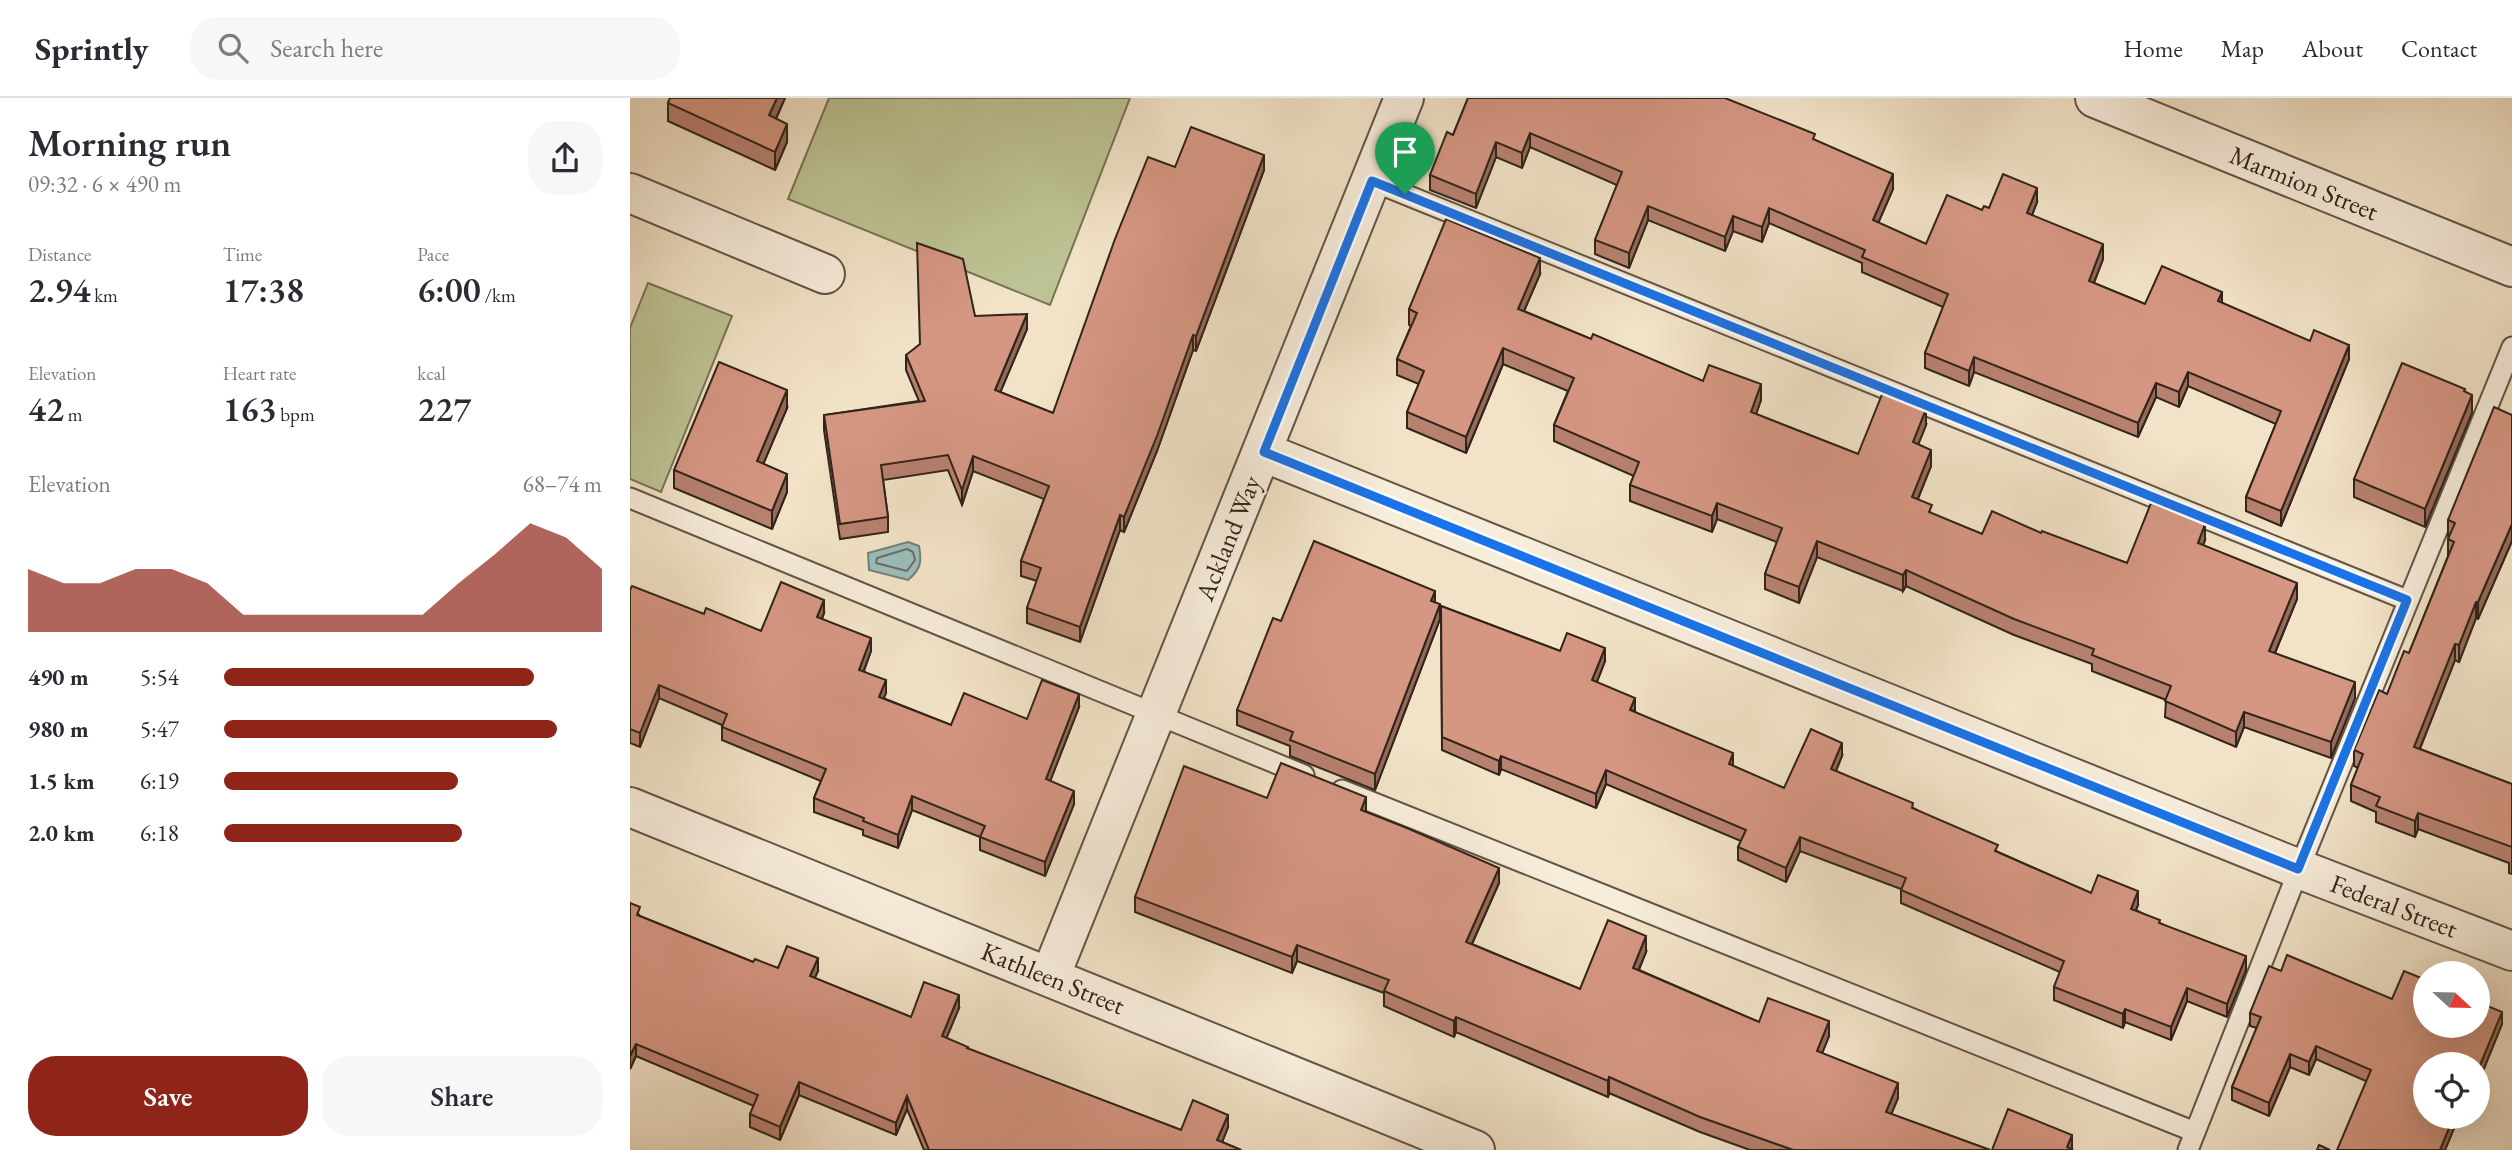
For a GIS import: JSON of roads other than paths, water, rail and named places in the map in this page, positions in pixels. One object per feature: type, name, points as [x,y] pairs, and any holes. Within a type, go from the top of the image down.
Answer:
[{"type":"street","name":"Ackland Way","points":[[1050,977],[1264,452],[1404,98]]},
{"type":"street","name":"Marmion Street","points":[[2095,98],[2512,267]]},
{"type":"street","points":[[630,193],[825,274]]},
{"type":"street","name":"Federal Street","points":[[1264,452],[2298,869],[2512,951]]},
{"type":"street","name":"Kathleen Street","points":[[630,807],[1468,1149]]},
{"type":"lane","points":[[1372,181],[2407,600]]},
{"type":"lane","points":[[630,498],[2191,1141],[2298,869],[2512,346]]},
{"type":"water","points":[[908,542],[919,546],[920,565],[908,580],[869,570],[868,553]]}]
